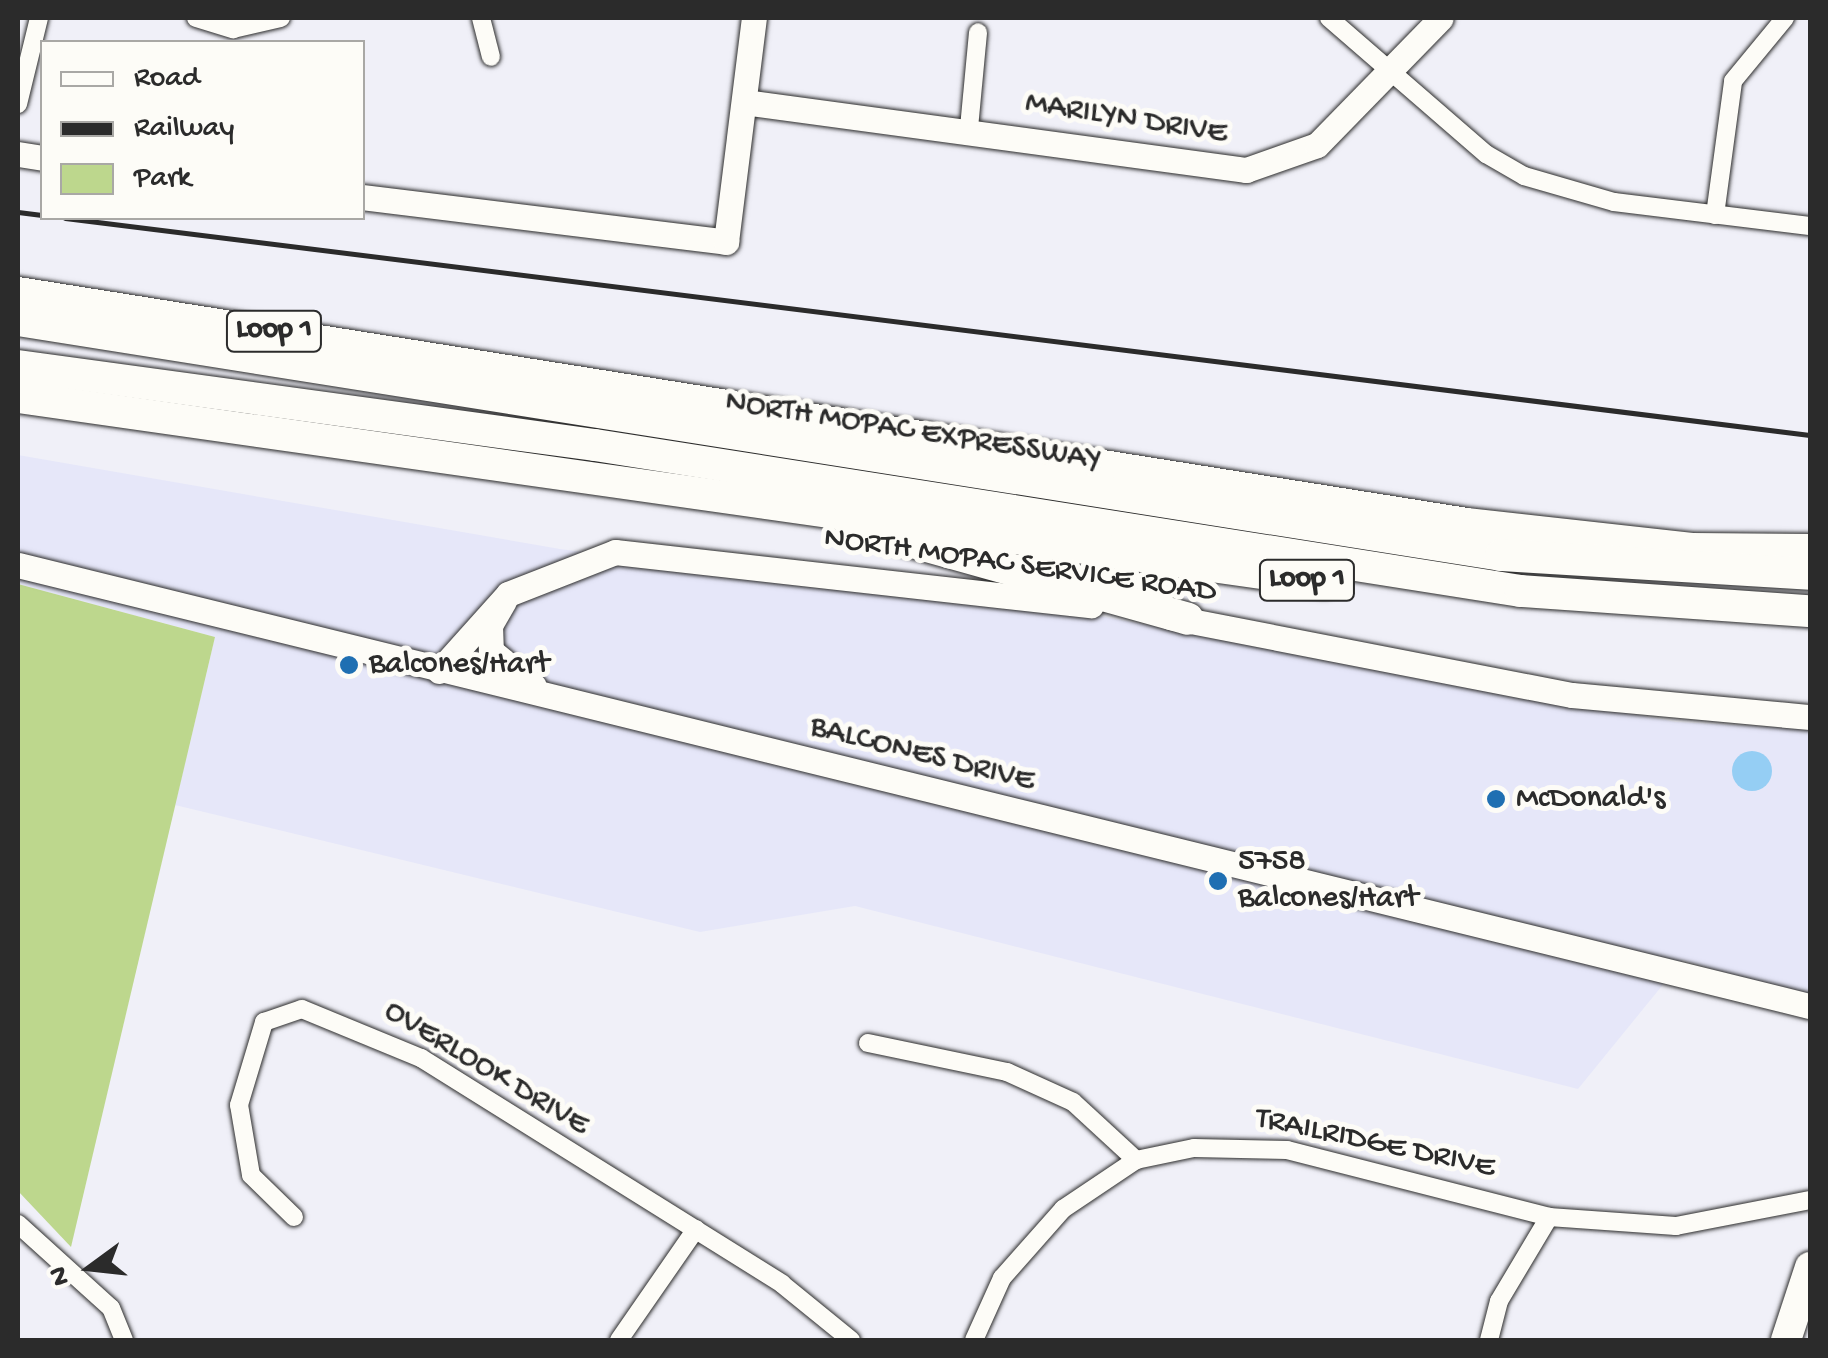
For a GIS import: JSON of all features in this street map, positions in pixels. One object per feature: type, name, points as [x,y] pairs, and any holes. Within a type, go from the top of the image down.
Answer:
[{"type":"highway","name":"NORTH MOPAC EXPRESSWAY","points":[[18,292],[531,372],[1599,554],[1810,550]]},
{"type":"highway","points":[[18,320],[800,442],[1599,554],[1810,574]]},
{"type":"highway","points":[[18,366],[752,472],[1521,591],[1810,611]]},
{"type":"highway","points":[[531,372],[800,442]]},
{"type":"highway","name":"Loop 1","points":[[18,397],[1528,612],[1810,632]]},
{"type":"highway","points":[[430,455],[480,442],[752,472]]},
{"type":"highway","points":[[804,510],[1188,619]]},
{"type":"main road","points":[[1786,1340],[1810,1267]]},
{"type":"street","points":[[18,104],[39,18]]},
{"type":"street","points":[[196,18],[233,29],[281,18]]},
{"type":"street","points":[[482,18],[490,57]]},
{"type":"street","points":[[365,197],[726,242],[754,18]]},
{"type":"street","points":[[1329,18],[1524,176],[1614,202],[1810,226]]},
{"type":"street","name":"MARILYN DRIVE","points":[[744,102],[969,128],[1246,170],[1316,145],[1442,18]]},
{"type":"street","points":[[1715,215],[1733,82],[1785,18]]},
{"type":"street","points":[[969,128],[978,32]]},
{"type":"street","name":"NORTH MOPAC SERVICE ROAD","points":[[439,671],[508,594],[577,560],[646,552],[1188,619],[1572,695],[1810,718]]},
{"type":"street","name":"BALCONES DRIVE","points":[[18,565],[1810,1006]]},
{"type":"street","points":[[508,594],[490,624],[491,651],[550,696]]},
{"type":"street","name":"OVERLOOK DRIVE","points":[[294,1217],[252,1176],[239,1105],[264,1022],[302,1009],[421,1058],[696,1228],[851,1340]]},
{"type":"street","points":[[868,1043],[1007,1072],[1073,1102],[1136,1160]]},
{"type":"street","name":"TRAILRIDGE DRIVE","points":[[974,1340],[1030,1241],[1136,1160],[1240,1144],[1287,1150],[1550,1217],[1676,1226],[1810,1200]]},
{"type":"street","points":[[1489,1340],[1498,1301],[1550,1217]]},
{"type":"street","points":[[18,1224],[111,1308],[124,1336]]},
{"type":"street","points":[[619,1340],[696,1228]]},
{"type":"shaded area","points":[[18,455],[560,549],[1099,616],[1676,722],[1810,729],[1810,998],[1683,960],[1578,1089],[855,906],[700,932],[175,805],[215,637],[18,584]]},
{"type":"green space","points":[[18,584],[215,637],[71,1247],[18,1191]]},
{"type":"water","points":[[1752,751],[1766,757],[1772,771],[1766,785],[1752,791],[1738,785],[1732,771],[1738,757]]},
{"type":"railway","points":[[18,212],[40,215]]},
{"type":"railway","points":[[81,220],[1810,435]]},
{"type":"place","name":"Balcones/Hart","points":[[349,665]]},
{"type":"place","name":"McDonald's","points":[[1496,799]]},
{"type":"place","name":"5758 Balcones/Hart","points":[[1218,881]]}]
